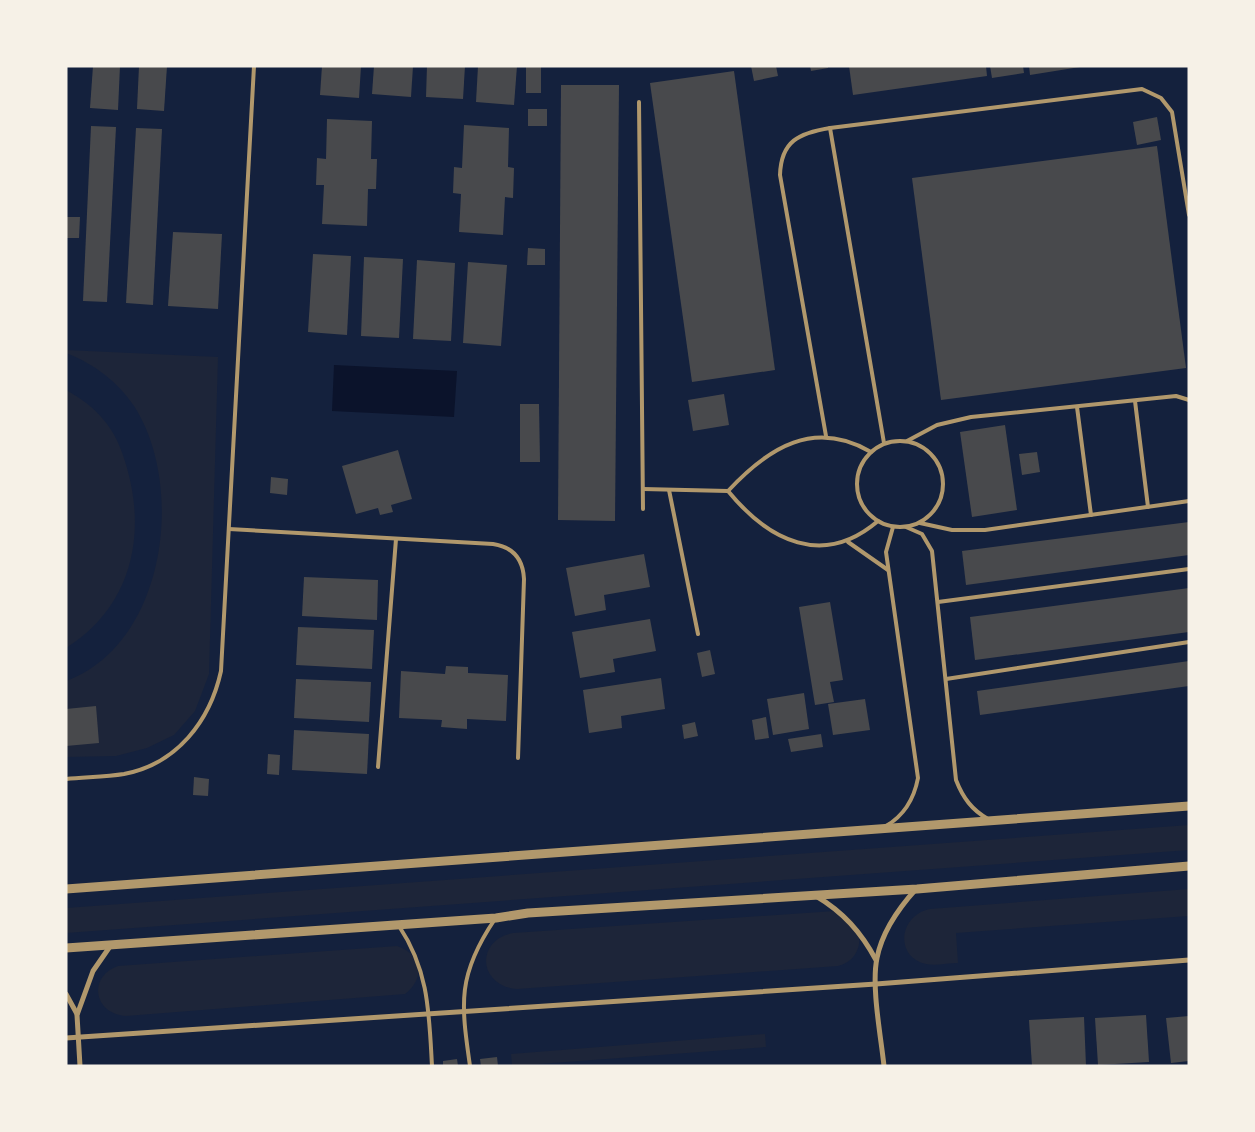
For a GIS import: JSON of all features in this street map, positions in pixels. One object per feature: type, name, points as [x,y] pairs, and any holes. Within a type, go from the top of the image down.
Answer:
[{"type":"street","points":[[66,889],[1189,806]]},
{"type":"street","points":[[66,948],[496,918],[528,913],[916,889],[1189,866]]},
{"type":"street","points":[[884,1066],[876,984],[876,960],[896,914],[916,889]]},
{"type":"street","points":[[815,895],[831,904],[857,929],[876,960]]},
{"type":"street","points":[[80,1066],[77,1015],[86,985],[110,945]]},
{"type":"street","points":[[66,1038],[876,984],[1189,960]]},
{"type":"street","points":[[66,994],[77,1015]]},
{"type":"lane","points":[[66,779],[108,776],[142,769],[172,752],[199,726],[214,697],[222,671],[254,66]]},
{"type":"lane","points":[[826,436],[780,175],[780,164],[790,144],[809,132],[1142,89],[1161,98],[1172,112],[1189,215]]},
{"type":"lane","points":[[638,102],[643,509]]},
{"type":"lane","points":[[830,128],[884,443]]},
{"type":"lane","points":[[907,441],[922,432],[954,420],[1176,396],[1189,400]]},
{"type":"lane","points":[[1135,401],[1148,507]]},
{"type":"lane","points":[[1077,407],[1091,514]]},
{"type":"lane","points":[[643,489],[728,491],[757,464],[790,443],[807,438],[826,436],[842,438],[871,452]]},
{"type":"lane","points":[[906,527],[920,523],[931,515],[943,491],[943,478],[938,464],[931,453],[920,445],[907,441],[884,443],[871,452],[863,461],[857,483],[862,504],[878,521],[892,527],[906,527],[917,530],[930,544],[938,602],[956,780],[963,796],[973,809],[992,822]]},
{"type":"lane","points":[[669,490],[698,634]]},
{"type":"lane","points":[[728,491],[751,516],[777,534],[812,546],[830,546],[848,542],[864,533],[878,521]]},
{"type":"lane","points":[[920,523],[952,530],[968,531],[1189,501]]},
{"type":"lane","points":[[883,828],[894,822],[910,803],[918,778],[886,552],[892,527]]},
{"type":"lane","points":[[229,529],[502,545],[516,555],[521,562],[524,580],[518,758]]},
{"type":"lane","points":[[378,767],[396,539]]},
{"type":"lane","points":[[848,542],[888,570]]},
{"type":"lane","points":[[938,602],[1189,569]]},
{"type":"lane","points":[[946,679],[1189,642]]},
{"type":"lane","points":[[470,1066],[462,1011],[466,978],[478,946],[496,918]]},
{"type":"lane","points":[[398,924],[420,967],[428,998],[432,1066]]},
{"type":"shaded area","points":[[66,350],[218,357],[209,674],[195,711],[174,735],[147,748],[116,756],[66,757],[66,681],[100,662],[126,634],[145,599],[157,560],[162,519],[159,478],[150,439],[128,397],[104,374],[86,362],[66,353]]},
{"type":"shaded area","points":[[334,365],[457,371],[454,417],[332,411]]},
{"type":"shaded area","points":[[66,390],[94,410],[107,423],[114,435],[127,468],[133,494],[135,520],[133,545],[128,569],[119,592],[105,613],[88,632],[66,648]]},
{"type":"shaded area","points":[[1189,825],[1189,850],[66,933],[66,908]]},
{"type":"shaded area","points":[[1189,889],[1189,916],[956,933],[958,963],[926,964],[916,960],[909,953],[905,945],[904,936],[912,919],[930,909]]},
{"type":"shaded area","points":[[835,911],[853,921],[859,938],[855,955],[848,962],[838,966],[517,989],[504,986],[495,980],[489,972],[486,962],[487,953],[492,944],[501,937],[513,933]]},
{"type":"shaded area","points":[[397,946],[412,955],[418,967],[416,981],[405,994],[126,1016],[115,1014],[107,1009],[101,1002],[98,994],[98,986],[102,978],[108,971],[118,966]]},
{"type":"shaded area","points":[[765,1034],[766,1047],[512,1066],[511,1054]]},
{"type":"building","points":[[93,66],[120,66],[118,110],[90,108]]},
{"type":"building","points":[[139,66],[167,66],[164,111],[137,109]]},
{"type":"building","points":[[322,66],[361,66],[359,98],[320,95]]},
{"type":"building","points":[[374,66],[413,66],[411,97],[372,94]]},
{"type":"building","points":[[427,66],[465,66],[463,99],[426,97]]},
{"type":"building","points":[[478,66],[517,66],[514,105],[476,102]]},
{"type":"building","points":[[526,66],[541,66],[541,93],[526,93]]},
{"type":"building","points":[[751,66],[776,66],[778,76],[754,81]]},
{"type":"building","points":[[810,66],[828,66],[828,68],[811,71]]},
{"type":"building","points":[[849,66],[986,66],[987,76],[853,95]]},
{"type":"building","points":[[990,66],[1023,66],[1024,73],[992,78]]},
{"type":"building","points":[[1029,66],[1080,66],[1080,67],[1030,75]]},
{"type":"building","points":[[734,71],[775,370],[692,382],[650,83]]},
{"type":"building","points":[[561,85],[619,85],[615,521],[558,520]]},
{"type":"building","points":[[528,109],[547,109],[547,126],[528,126]]},
{"type":"building","points":[[1157,117],[1161,140],[1137,145],[1133,122]]},
{"type":"building","points":[[327,119],[372,121],[371,159],[377,159],[376,189],[368,189],[367,226],[322,224],[324,185],[316,185],[317,158],[326,159]]},
{"type":"building","points":[[464,125],[509,128],[508,167],[514,168],[513,198],[505,197],[503,235],[459,232],[461,194],[453,193],[454,167],[462,168]]},
{"type":"building","points":[[91,126],[116,127],[107,302],[83,301]]},
{"type":"building","points":[[136,128],[162,129],[153,305],[126,303]]},
{"type":"building","points":[[1157,146],[1186,368],[941,400],[912,178]]},
{"type":"building","points":[[66,217],[80,217],[79,238],[66,238]]},
{"type":"building","points":[[173,232],[222,234],[218,309],[168,306]]},
{"type":"building","points":[[528,248],[545,249],[545,265],[527,265]]},
{"type":"building","points":[[313,254],[351,256],[347,335],[308,332]]},
{"type":"building","points":[[364,257],[403,259],[399,338],[361,336]]},
{"type":"building","points":[[417,260],[455,263],[451,341],[413,339]]},
{"type":"building","points":[[468,262],[507,265],[501,346],[463,343]]},
{"type":"building","points":[[724,394],[729,425],[693,431],[688,400]]},
{"type":"building","points":[[520,404],[539,404],[540,462],[520,462]]},
{"type":"building","points":[[1005,425],[1017,510],[972,517],[960,432]]},
{"type":"building","points":[[398,450],[412,499],[391,505],[393,512],[380,515],[378,508],[356,514],[342,466]]},
{"type":"building","points":[[1037,452],[1040,472],[1022,475],[1019,454]]},
{"type":"building","points":[[271,477],[288,479],[287,495],[270,493]]},
{"type":"building","points":[[1189,522],[1189,555],[966,585],[962,551]]},
{"type":"building","points":[[644,554],[650,587],[604,595],[606,610],[575,616],[566,568]]},
{"type":"building","points":[[304,577],[378,580],[377,620],[302,616]]},
{"type":"building","points":[[1189,588],[1189,632],[975,660],[970,617]]},
{"type":"building","points":[[830,602],[843,680],[830,682],[834,702],[815,705],[799,607]]},
{"type":"building","points":[[650,619],[656,651],[613,659],[615,672],[580,678],[572,632]]},
{"type":"building","points":[[298,627],[374,630],[372,669],[296,665]]},
{"type":"building","points":[[710,650],[715,674],[702,677],[697,653]]},
{"type":"building","points":[[1189,661],[1189,686],[980,715],[977,691]]},
{"type":"building","points":[[446,666],[468,667],[468,673],[508,675],[506,721],[467,719],[467,729],[441,727],[442,720],[399,718],[401,671],[445,674]]},
{"type":"building","points":[[661,678],[665,709],[621,716],[622,728],[589,733],[583,690]]},
{"type":"building","points":[[296,679],[371,682],[369,722],[294,718]]},
{"type":"building","points":[[804,693],[809,729],[773,735],[767,699]]},
{"type":"building","points":[[865,699],[870,730],[833,735],[828,704]]},
{"type":"building","points":[[96,706],[99,743],[66,746],[66,709]]},
{"type":"building","points":[[766,717],[769,738],[755,740],[752,720]]},
{"type":"building","points":[[695,722],[698,736],[684,739],[682,725]]},
{"type":"building","points":[[294,730],[369,734],[367,774],[292,770]]},
{"type":"building","points":[[821,734],[823,747],[791,752],[788,739]]},
{"type":"building","points":[[268,754],[280,755],[279,775],[267,774]]},
{"type":"building","points":[[194,777],[209,779],[208,796],[193,795]]},
{"type":"building","points":[[1146,1015],[1149,1062],[1098,1065],[1095,1018]]},
{"type":"building","points":[[1189,1016],[1189,1061],[1171,1063],[1166,1018]]},
{"type":"building","points":[[1084,1017],[1086,1066],[1032,1066],[1029,1020]]},
{"type":"building","points":[[497,1057],[498,1066],[481,1066],[480,1059]]},
{"type":"building","points":[[457,1059],[458,1066],[443,1066],[443,1061]]}]
